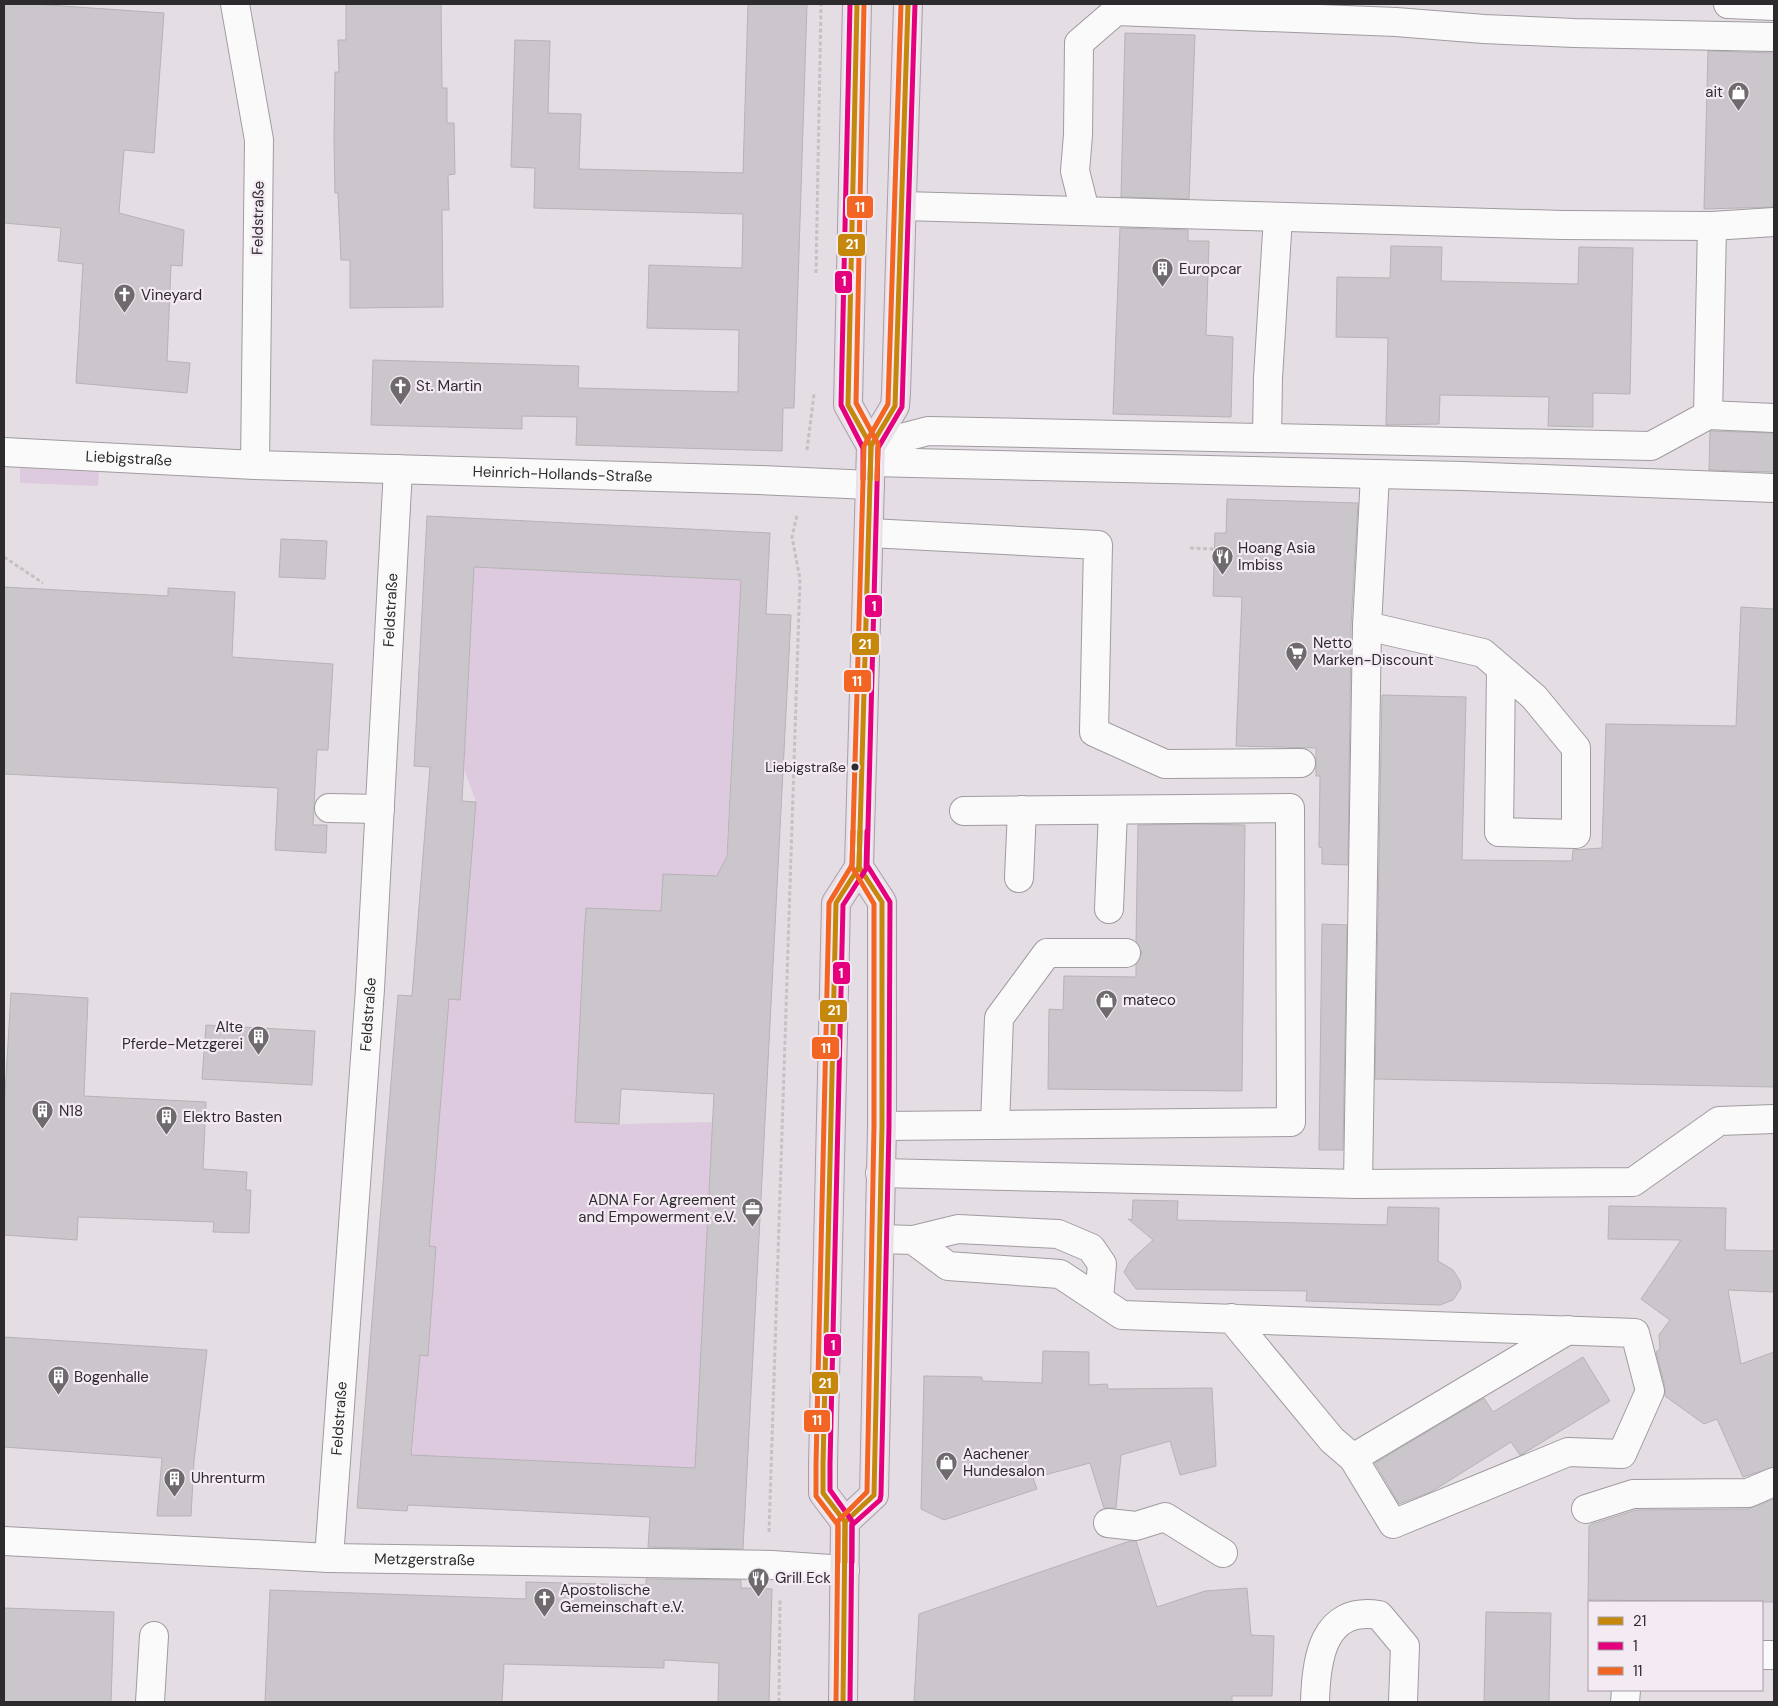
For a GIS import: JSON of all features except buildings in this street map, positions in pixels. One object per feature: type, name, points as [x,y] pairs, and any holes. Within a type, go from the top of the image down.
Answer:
[{"type":"main road","points":[[858,4],[848,405],[871,465]]},
{"type":"main road","points":[[843,1702],[845,1522],[823,1493],[836,903],[859,867],[871,465],[895,406],[908,4]]},
{"type":"main road","points":[[845,1522],[874,1495],[880,1239],[882,902],[859,867]]},
{"type":"street","name":"Feldstraße","points":[[235,4],[259,140],[255,465]]},
{"type":"street","points":[[1728,4],[1765,5]]},
{"type":"street","points":[[1085,211],[1075,171],[1078,135],[1079,43],[1116,11],[1396,22],[1484,29],[1774,37]]},
{"type":"street","points":[[902,206],[1563,225],[1712,226],[1774,222]]},
{"type":"street","points":[[1267,436],[1268,378],[1278,217]]},
{"type":"street","points":[[1708,415],[1712,226]]},
{"type":"street","points":[[871,465],[928,431],[1267,436],[1651,446],[1708,415],[1774,418]]},
{"type":"street","name":"Liebigstraße","points":[[4,452],[255,465]]},
{"type":"street","name":"Heinrich-Hollands-Straße","points":[[255,465],[759,480],[871,465],[1463,476],[1774,488]]},
{"type":"street","name":"Feldstraße","points":[[328,1558],[370,990],[398,470]]},
{"type":"street","points":[[1358,1184],[1367,626],[1375,475]]},
{"type":"street","points":[[870,533],[1098,545],[1094,732],[1165,764],[1301,763]]},
{"type":"street","points":[[1367,626],[1483,653],[1534,697],[1576,748],[1576,834],[1499,832],[1501,670]]},
{"type":"street","points":[[329,808],[380,809]]},
{"type":"street","points":[[882,1126],[1292,1122],[1290,808],[964,811]]},
{"type":"street","points":[[1019,878],[1022,810]]},
{"type":"street","points":[[1109,909],[1113,810]]},
{"type":"street","points":[[995,1125],[999,1018],[1047,953],[1126,953]]},
{"type":"street","points":[[880,1174],[1358,1184],[1633,1182],[1719,1121],[1774,1119]]},
{"type":"street","points":[[880,1239],[913,1240],[958,1229],[1058,1234],[1091,1248],[1102,1264],[1100,1299]]},
{"type":"street","points":[[913,1240],[948,1266],[1060,1274],[1122,1315],[1231,1318],[1635,1333],[1650,1391],[1622,1454],[1568,1452],[1393,1524],[1353,1458],[1332,1440],[1231,1318]]},
{"type":"street","points":[[1353,1458],[1568,1330]]},
{"type":"street","points":[[1586,1509],[1633,1494],[1748,1493],[1774,1482]]},
{"type":"street","points":[[1108,1523],[1136,1526],[1166,1517],[1223,1553]]},
{"type":"street","name":"Metzgerstraße","points":[[4,1542],[328,1558],[772,1565],[845,1570]]},
{"type":"street","points":[[1315,1702],[1322,1647],[1330,1629],[1345,1618],[1362,1612],[1379,1615],[1405,1646],[1403,1702]]},
{"type":"street","points":[[150,1702],[154,1636]]},
{"type":"path","points":[[816,281],[821,4]]},
{"type":"path","points":[[806,456],[814,390]]},
{"type":"path","points":[[769,1538],[800,579],[792,537],[797,515]]},
{"type":"path","points":[[1190,548],[1214,549]]},
{"type":"path","points":[[4,557],[43,583]]},
{"type":"path","points":[[780,1598],[780,1702]]},
{"type":"shaded area","points":[[20,468],[99,472],[98,486],[20,483]]},
{"type":"shaded area","points":[[474,567],[741,580],[725,877],[663,874],[661,911],[586,908],[584,937],[575,1122],[619,1124],[713,1122],[695,1477],[652,1466],[454,1457],[411,1465],[420,1355],[428,1355],[436,1247],[429,1246],[449,999],[459,1000],[476,802],[464,769]]},
{"type":"transit line","name":"1","points":[[850,4],[841,405],[863,448],[863,479]]},
{"type":"transit line","name":"21","points":[[857,4],[848,405],[871,446],[870,479]]},
{"type":"transit line","name":"11","points":[[864,4],[856,403],[878,444],[877,479]]},
{"type":"transit line","name":"11","points":[[836,1702],[838,1521],[867,1492],[874,1126],[874,904],[852,867],[864,446],[888,404],[901,4]]},
{"type":"transit line","name":"21","points":[[843,1702],[845,1522],[874,1495],[882,1126],[882,902],[859,867],[871,446],[895,406],[908,4]]},
{"type":"transit line","name":"1","points":[[850,1702],[852,1525],[880,1500],[881,1495],[889,1126],[890,902],[867,865],[878,448],[902,407],[915,4]]},
{"type":"transit line","name":"11","points":[[838,1562],[838,1525],[816,1496],[816,1464],[829,903],[852,865],[853,831]]},
{"type":"transit line","name":"21","points":[[845,1562],[845,1522],[823,1493],[823,1464],[836,903],[859,867],[860,831]]},
{"type":"transit line","name":"1","points":[[852,1562],[852,1521],[830,1490],[830,1464],[843,905],[866,869],[867,831]]},
{"type":"place","name":"ait","points":[[1739,111]]},
{"type":"place","name":"Europcar","points":[[1163,288]]},
{"type":"place","name":"Vineyard","points":[[125,314]]},
{"type":"place","name":"St. Martin","points":[[400,405]]},
{"type":"place","name":"Hoang Asia Imbiss","points":[[1222,576]]},
{"type":"place","name":"Netto Marken-Discount","points":[[1297,671]]},
{"type":"place","name":"Liebigstraße","points":[[855,767]]},
{"type":"place","name":"mateco","points":[[1107,1019]]},
{"type":"place","name":"Alte Pferde-Metzgerei","points":[[259,1055]]},
{"type":"place","name":"N18","points":[[43,1130]]},
{"type":"place","name":"Elektro Basten","points":[[167,1136]]},
{"type":"place","name":"ADNA For Agreement and Empowerment e.V.","points":[[752,1228]]},
{"type":"place","name":"Bogenhalle","points":[[58,1396]]},
{"type":"place","name":"Aachener Hundesalon","points":[[947,1482]]},
{"type":"place","name":"Uhrenturm","points":[[175,1497]]},
{"type":"place","name":"Grill Eck","points":[[759,1597]]},
{"type":"place","name":"Apostolische Gemeinschaft e.V.","points":[[544,1618]]}]
